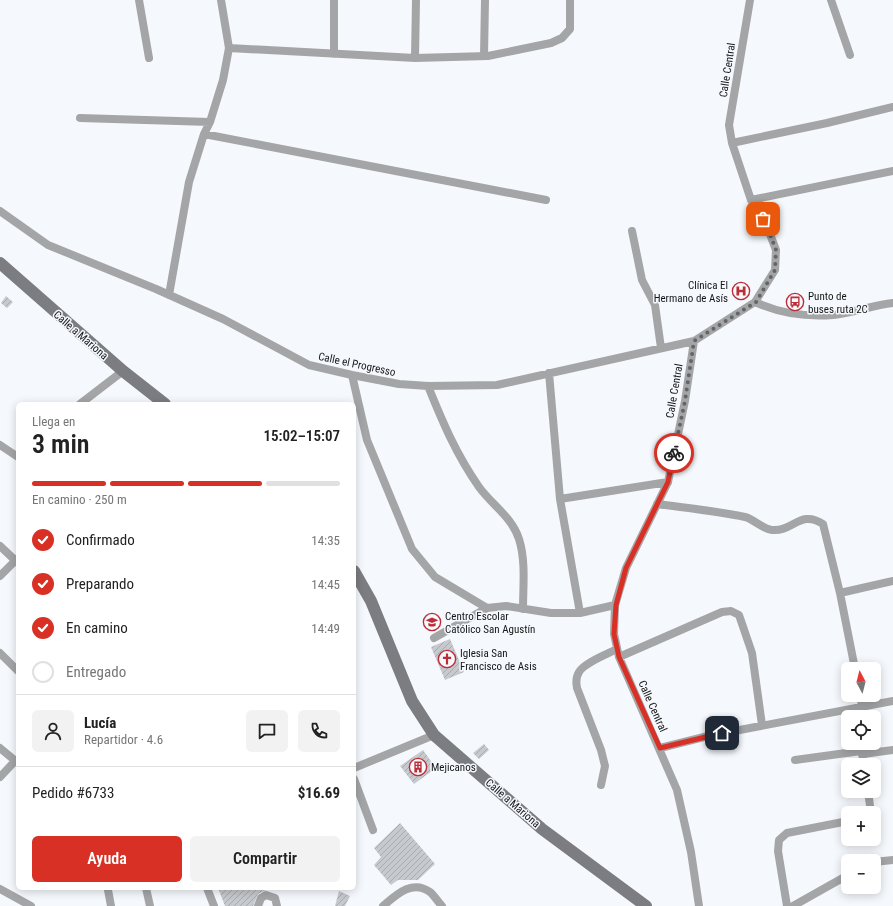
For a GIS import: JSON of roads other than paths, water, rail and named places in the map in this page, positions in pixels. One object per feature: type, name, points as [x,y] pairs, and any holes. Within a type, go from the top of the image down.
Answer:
[{"type":"main road","name":"Calle a Mariona","points":[[1,265],[123,371],[162,402]]},
{"type":"main road","name":"Calle a Mariona","points":[[356,575],[371,601],[412,701],[434,735],[542,829],[646,906]]},
{"type":"street","points":[[139,0],[149,58]]},
{"type":"street","points":[[170,295],[189,182],[223,80],[229,48],[221,0]]},
{"type":"street","points":[[334,0],[334,54]]},
{"type":"street","points":[[415,58],[416,0]]},
{"type":"street","points":[[484,56],[485,0]]},
{"type":"street","points":[[229,48],[415,58],[484,56],[551,43],[562,38],[570,29],[570,0]]},
{"type":"street","name":"Calle Central","points":[[699,906],[691,852],[677,790],[660,748],[619,657],[614,634],[616,605],[626,568],[668,482],[685,401],[694,341],[756,302],[775,270],[776,250],[768,229],[751,200],[732,143],[729,125],[750,0]]},
{"type":"street","points":[[831,0],[850,55]]},
{"type":"street","points":[[732,143],[827,123],[893,107]]},
{"type":"street","points":[[80,118],[210,122]]},
{"type":"street","points":[[204,134],[546,200]]},
{"type":"street","points":[[751,200],[893,171]]},
{"type":"street","name":"Calle el Progresso","points":[[0,211],[48,245],[170,295],[223,319],[309,365],[399,384],[428,386],[497,385],[694,341]]},
{"type":"street","points":[[632,231],[642,280],[655,305],[660,348]]},
{"type":"street","points":[[756,302],[770,309],[795,314],[834,315],[878,304],[893,303]]},
{"type":"street","points":[[83,402],[123,371]]},
{"type":"street","points":[[549,373],[560,499],[580,613]]},
{"type":"street","points":[[352,375],[367,440],[412,550],[435,578],[487,608]]},
{"type":"street","points":[[428,386],[452,444],[480,488],[510,521],[519,539],[522,553],[523,609]]},
{"type":"street","points":[[0,445],[16,456]]},
{"type":"street","points":[[560,499],[668,482]]},
{"type":"street","points":[[657,504],[747,517],[770,530],[780,530],[805,518],[816,520],[823,524],[840,593],[854,662]]},
{"type":"street","points":[[0,546],[16,560]]},
{"type":"street","points":[[0,576],[16,562]]},
{"type":"street","points":[[840,593],[893,581]]},
{"type":"street","points":[[434,638],[487,608],[506,606],[551,613],[580,613],[616,605]]},
{"type":"street","points":[[619,657],[722,612],[731,611],[739,615],[752,653],[762,725]]},
{"type":"street","points":[[600,785],[605,766],[601,750],[577,688],[576,680],[579,672],[594,661],[617,649]]},
{"type":"street","points":[[0,653],[16,669]]},
{"type":"street","points":[[660,748],[762,725],[893,701]]},
{"type":"street","points":[[861,702],[862,706]]},
{"type":"street","points":[[356,767],[434,735]]},
{"type":"street","points":[[0,748],[16,762],[0,777]]},
{"type":"street","points":[[795,760],[861,751],[863,754],[893,750]]},
{"type":"street","points":[[863,754],[864,758]]},
{"type":"street","points":[[356,784],[373,830]]},
{"type":"street","points":[[788,905],[778,850],[779,840],[787,833],[841,822]]},
{"type":"street","points":[[881,861],[893,860]]},
{"type":"street","points":[[778,906],[788,905],[841,878]]},
{"type":"street","points":[[383,906],[400,891],[413,887],[429,891],[442,906]]},
{"type":"street","points":[[0,889],[31,906]]},
{"type":"street","points":[[108,890],[111,906]]},
{"type":"street","points":[[146,890],[150,906]]},
{"type":"street","points":[[208,890],[214,906]]},
{"type":"street","points":[[258,906],[261,898],[266,895],[275,898],[277,906]]},
{"type":"place","name":"Clínica El Hermano de Asís","points":[[741,291]]},
{"type":"place","name":"Punto de buses ruta 2C","points":[[795,302]]},
{"type":"place","name":"Centro Escolar Católico San Agustín","points":[[432,622]]},
{"type":"place","name":"Iglesia San Francisco de Asis","points":[[447,659]]},
{"type":"place","name":"Mejicanos","points":[[418,767]]}]
